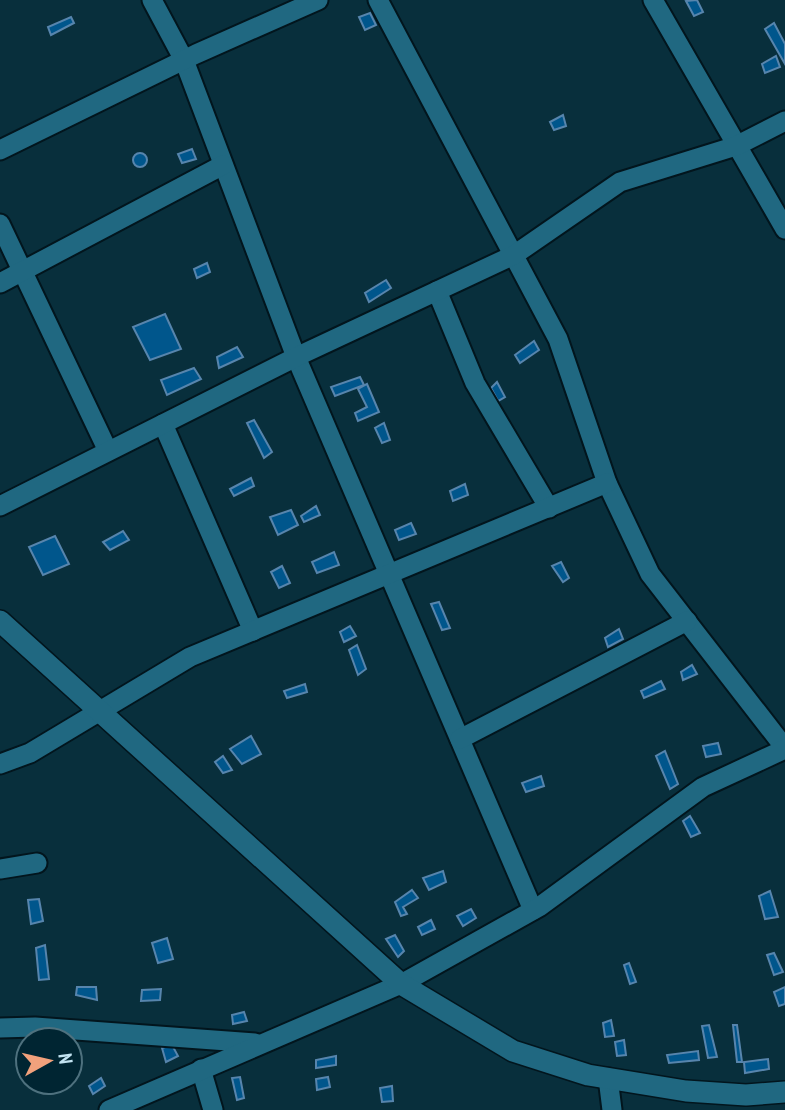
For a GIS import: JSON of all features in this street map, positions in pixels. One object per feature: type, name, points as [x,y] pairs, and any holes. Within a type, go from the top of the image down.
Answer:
[{"type":"main road","points":[[0,621],[401,984],[513,1051],[588,1075],[710,1093],[746,1095],[785,1091]]},
{"type":"street","points":[[152,0],[184,60],[296,357],[533,910]]},
{"type":"street","points":[[0,150],[184,60],[318,0]]},
{"type":"street","points":[[109,1110],[401,984],[533,910],[703,787],[785,748],[650,574],[607,483],[558,339],[378,0]]},
{"type":"street","points":[[653,0],[785,229]]},
{"type":"street","points":[[0,506],[296,357],[514,255],[620,182],[736,146],[785,121]]},
{"type":"street","points":[[0,283],[223,165]]},
{"type":"street","points":[[0,225],[108,451]]},
{"type":"street","points":[[437,291],[475,383],[549,508]]},
{"type":"street","points":[[163,424],[253,631]]},
{"type":"street","points":[[0,764],[30,753],[190,657],[607,483]]},
{"type":"street","points":[[460,739],[687,621]]},
{"type":"street","points":[[0,869],[37,863]]},
{"type":"street","points":[[0,1028],[35,1027],[260,1044]]},
{"type":"street","points":[[201,1069],[213,1110]]},
{"type":"street","points":[[608,1079],[612,1110]]},
{"type":"building","points":[[697,0],[703,12],[694,16],[686,1]]},
{"type":"building","points":[[370,13],[376,25],[365,30],[359,17]]},
{"type":"building","points":[[71,17],[74,23],[51,35],[48,27]]},
{"type":"building","points":[[774,23],[785,44],[785,64],[765,29]]},
{"type":"building","points":[[776,56],[780,67],[765,73],[762,64]]},
{"type":"building","points":[[563,115],[566,126],[554,130],[550,122]]},
{"type":"building","points":[[192,149],[196,159],[182,163],[178,154]]},
{"type":"building","points":[[140,153],[145,155],[145,165],[140,167],[135,165],[133,160],[135,155]]},
{"type":"building","points":[[207,263],[210,272],[197,278],[194,269]]},
{"type":"building","points":[[386,280],[391,288],[369,302],[365,293]]},
{"type":"building","points":[[165,314],[181,349],[150,360],[133,327]]},
{"type":"building","points":[[534,341],[539,350],[520,363],[515,355]]},
{"type":"building","points":[[237,347],[243,357],[219,368],[217,357]]},
{"type":"building","points":[[194,368],[201,379],[167,395],[161,380]]},
{"type":"building","points":[[360,377],[364,385],[335,396],[331,387]]},
{"type":"building","points":[[497,382],[505,397],[498,401],[491,388]]},
{"type":"building","points":[[367,384],[379,412],[358,421],[355,413],[367,407],[358,389]]},
{"type":"building","points":[[254,420],[272,452],[264,458],[247,423]]},
{"type":"building","points":[[384,423],[390,440],[382,443],[375,428]]},
{"type":"building","points":[[251,478],[254,486],[234,496],[230,489]]},
{"type":"building","points":[[465,484],[468,495],[453,501],[450,491]]},
{"type":"building","points":[[316,506],[320,515],[304,522],[301,516]]},
{"type":"building","points":[[291,510],[298,525],[278,535],[270,517]]},
{"type":"building","points":[[411,523],[416,534],[399,540],[395,530]]},
{"type":"building","points":[[123,531],[129,540],[110,550],[103,542]]},
{"type":"building","points":[[55,536],[69,564],[43,575],[29,547]]},
{"type":"building","points":[[334,552],[339,565],[317,573],[312,562]]},
{"type":"building","points":[[561,562],[569,578],[563,582],[552,566]]},
{"type":"building","points":[[282,566],[290,583],[279,588],[271,572]]},
{"type":"building","points":[[439,602],[450,628],[442,630],[431,604]]},
{"type":"building","points":[[350,626],[356,636],[344,642],[340,632]]},
{"type":"building","points":[[619,629],[623,639],[608,647],[605,638]]},
{"type":"building","points":[[357,645],[366,669],[358,675],[349,650]]},
{"type":"building","points":[[692,665],[697,674],[683,680],[681,672]]},
{"type":"building","points":[[661,681],[665,689],[644,698],[641,691]]},
{"type":"building","points":[[305,684],[307,692],[287,698],[284,691]]},
{"type":"building","points":[[251,736],[261,754],[242,764],[230,749]]},
{"type":"building","points":[[718,743],[721,754],[706,757],[703,746]]},
{"type":"building","points":[[665,751],[678,784],[670,789],[656,756]]},
{"type":"building","points":[[223,756],[232,770],[223,773],[215,762]]},
{"type":"building","points":[[541,776],[544,786],[526,792],[522,783]]},
{"type":"building","points":[[690,816],[700,833],[691,837],[683,821]]},
{"type":"building","points":[[443,871],[446,882],[429,890],[423,878]]},
{"type":"building","points":[[412,890],[418,898],[403,907],[407,914],[401,916],[395,902]]},
{"type":"building","points":[[770,891],[778,917],[765,919],[759,896]]},
{"type":"building","points":[[39,899],[43,921],[31,924],[28,900]]},
{"type":"building","points":[[471,909],[476,918],[463,926],[457,916]]},
{"type":"building","points":[[431,920],[435,929],[422,935],[418,927]]},
{"type":"building","points":[[395,935],[404,951],[398,957],[386,939]]},
{"type":"building","points":[[167,938],[173,959],[158,963],[152,943]]},
{"type":"building","points":[[45,945],[49,979],[39,980],[36,948]]},
{"type":"building","points":[[774,953],[783,972],[774,975],[767,955]]},
{"type":"building","points":[[629,963],[636,982],[630,984],[624,965]]},
{"type":"building","points":[[77,987],[96,987],[97,1000],[76,995]]},
{"type":"building","points":[[785,987],[785,1004],[779,1006],[774,992]]},
{"type":"building","points":[[161,989],[160,1000],[141,1001],[142,990]]},
{"type":"building","points":[[244,1012],[247,1021],[233,1024],[232,1015]]},
{"type":"building","points":[[611,1020],[614,1036],[605,1037],[603,1023]]},
{"type":"building","points":[[709,1025],[717,1057],[708,1058],[702,1026]]},
{"type":"building","points":[[733,1025],[737,1025],[742,1062],[737,1062]]},
{"type":"building","points":[[624,1040],[626,1055],[617,1056],[615,1042]]},
{"type":"building","points":[[172,1045],[178,1056],[166,1062],[162,1048]]},
{"type":"building","points":[[698,1051],[699,1060],[669,1063],[667,1055]]},
{"type":"building","points":[[336,1056],[336,1065],[316,1068],[316,1060]]},
{"type":"building","points":[[768,1059],[769,1069],[745,1073],[744,1062]]},
{"type":"building","points":[[240,1077],[244,1098],[237,1100],[232,1078]]},
{"type":"building","points":[[328,1077],[330,1087],[317,1090],[316,1079]]},
{"type":"building","points":[[101,1078],[105,1086],[93,1094],[89,1086]]},
{"type":"building","points":[[392,1086],[393,1101],[382,1102],[380,1088]]}]
